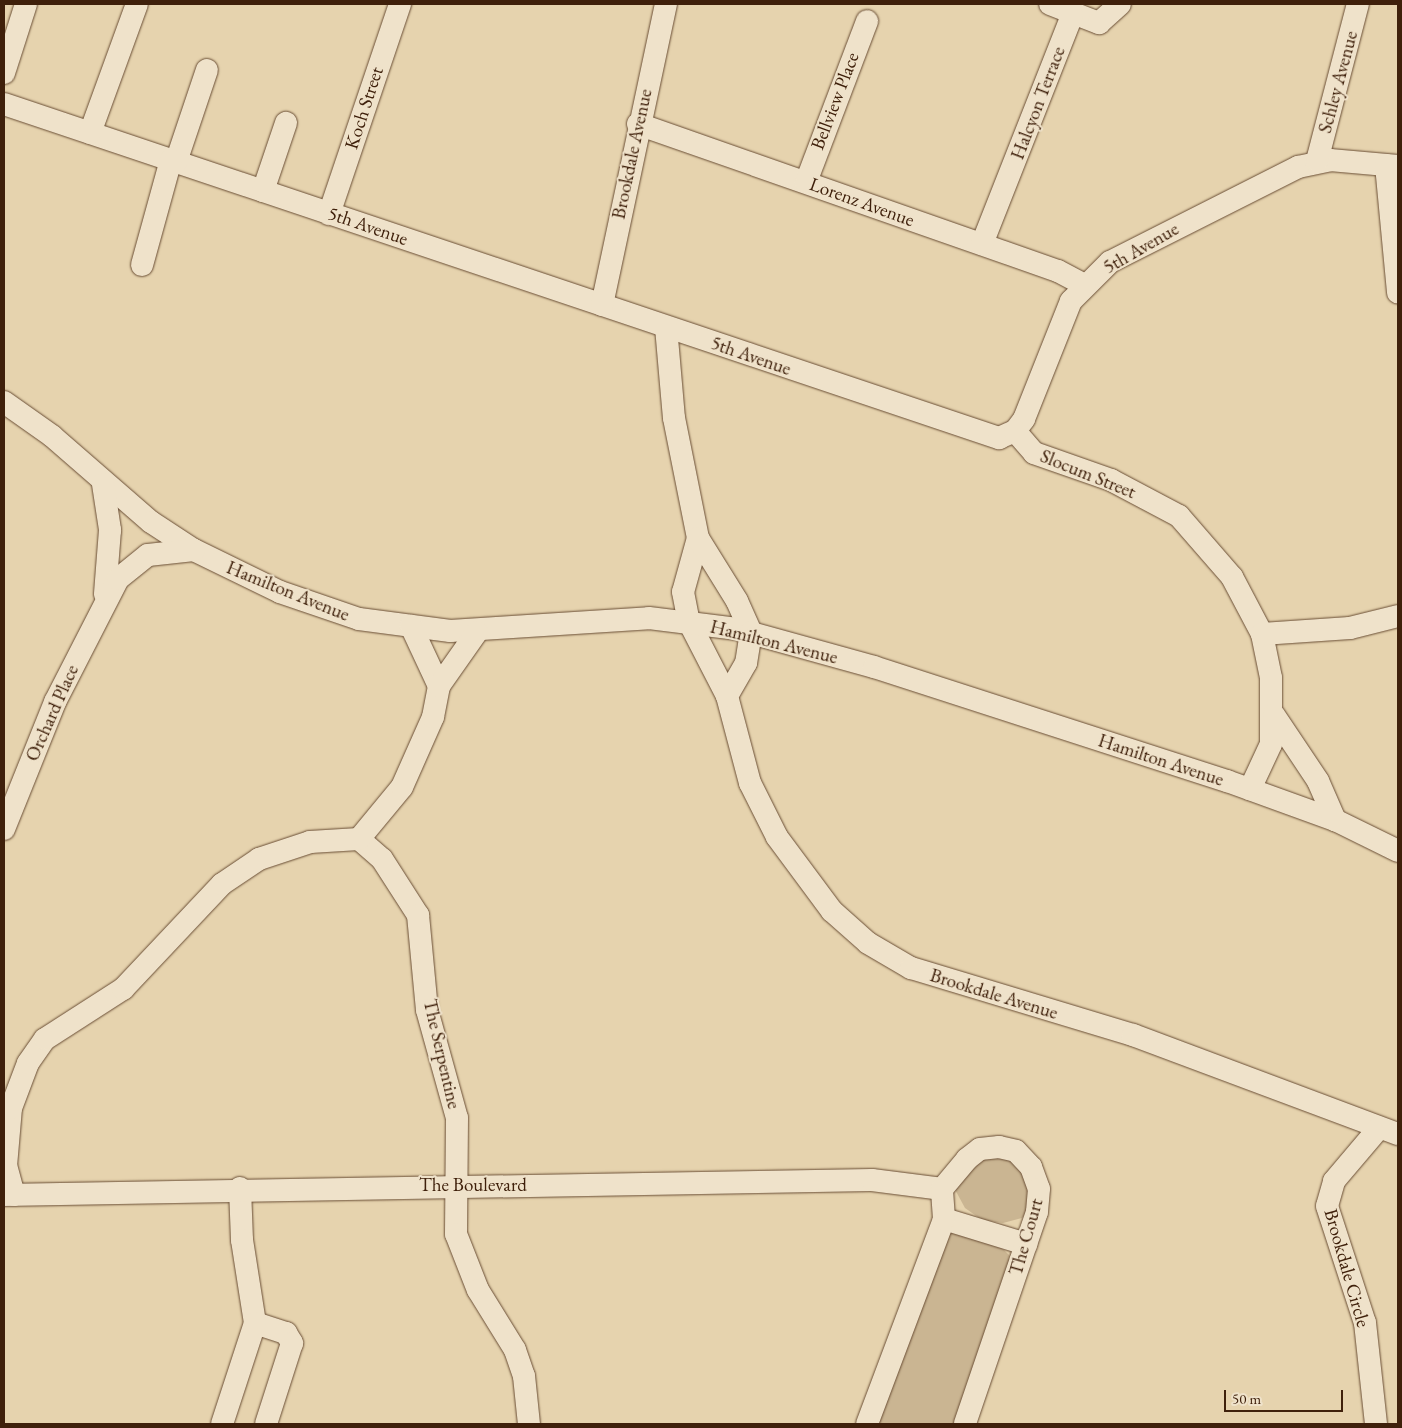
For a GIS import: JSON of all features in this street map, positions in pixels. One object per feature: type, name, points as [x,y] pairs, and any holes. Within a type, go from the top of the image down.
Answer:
[{"type":"street","points":[[4,73],[26,4]]},
{"type":"street","points":[[90,133],[137,4]]},
{"type":"street","name":"Koch Street","points":[[329,214],[400,4]]},
{"type":"street","name":"Brookdale Avenue","points":[[602,305],[638,124],[666,4]]},
{"type":"street","points":[[1050,4],[1072,15],[1099,23],[1120,4]]},
{"type":"street","name":"Schley Avenue","points":[[1317,161],[1358,4]]},
{"type":"street","name":"Halcyon Terrace","points":[[982,244],[1072,15]]},
{"type":"street","name":"Bellview Place","points":[[806,182],[867,21]]},
{"type":"street","points":[[142,265],[174,161],[207,70]]},
{"type":"street","name":"5th Avenue","points":[[4,104],[666,326],[984,436],[999,438],[1014,431],[1034,400],[1071,301],[1084,285],[1110,262],[1149,240],[1317,161],[1392,165]]},
{"type":"street","points":[[263,191],[286,123]]},
{"type":"street","name":"Lorenz Avenue","points":[[638,124],[982,244],[1084,285]]},
{"type":"street","points":[[1392,165],[1398,292]]},
{"type":"street","name":"Brookdale Avenue","points":[[666,326],[674,418],[698,538],[737,601],[751,632]]},
{"type":"street","name":"Hamilton Avenue","points":[[4,402],[52,436],[103,484],[194,550],[280,592],[359,619],[477,632],[640,618],[689,622],[751,632],[1250,789],[1335,820],[1398,851]]},
{"type":"street","name":"Slocum Street","points":[[1014,431],[1034,453],[1111,480],[1179,516],[1232,576],[1262,634],[1274,715],[1268,751],[1250,789]]},
{"type":"street","name":"Orchard Place","points":[[103,484],[110,530],[104,600]]},
{"type":"street","name":"Brookdale Avenue","points":[[698,538],[682,592],[689,622],[727,696],[750,782],[777,837],[832,911],[868,943],[911,968],[1133,1035],[1388,1131]]},
{"type":"street","name":"Orchard Place","points":[[4,829],[56,702],[104,600],[135,561],[158,552],[194,550]]},
{"type":"street","points":[[1262,634],[1350,628],[1398,616]]},
{"type":"street","points":[[410,626],[439,686]]},
{"type":"street","points":[[9,1195],[6,1166],[11,1108],[21,1078],[45,1039],[123,989],[222,884],[259,859],[310,842],[359,839],[409,773],[433,717],[439,686],[477,632]]},
{"type":"street","points":[[727,696],[746,663],[751,632]]},
{"type":"street","name":"Slocum Street","points":[[1274,715],[1318,781],[1335,820]]},
{"type":"street","name":"The Serpentine","points":[[359,839],[382,859],[418,915],[427,1010],[456,1118],[458,1184],[456,1234],[461,1257],[515,1350],[524,1376],[529,1424]]},
{"type":"street","name":"Brookdale Circle","points":[[1376,1424],[1365,1323],[1327,1206],[1334,1181],[1388,1131]]},
{"type":"street","name":"The Court","points":[[942,1189],[956,1169],[980,1150],[999,1147],[1016,1151],[1031,1168],[1039,1189],[1026,1244],[964,1424]]},
{"type":"street","name":"The Boulevard","points":[[9,1195],[458,1184],[872,1180],[942,1189]]},
{"type":"street","points":[[222,1424],[255,1323],[242,1240],[240,1188]]},
{"type":"street","points":[[867,1424],[944,1219],[942,1189]]},
{"type":"street","points":[[944,1219],[1026,1244]]},
{"type":"street","points":[[255,1323],[286,1333],[292,1343],[266,1424]]},
{"type":"shaded area","points":[[998,1155],[1026,1169],[1030,1208],[1022,1218],[1003,1223],[982,1220],[965,1208],[952,1184],[977,1161]]},
{"type":"shaded area","points":[[954,1230],[1001,1247],[1010,1256],[1010,1268],[956,1424],[875,1424],[939,1242]]}]
